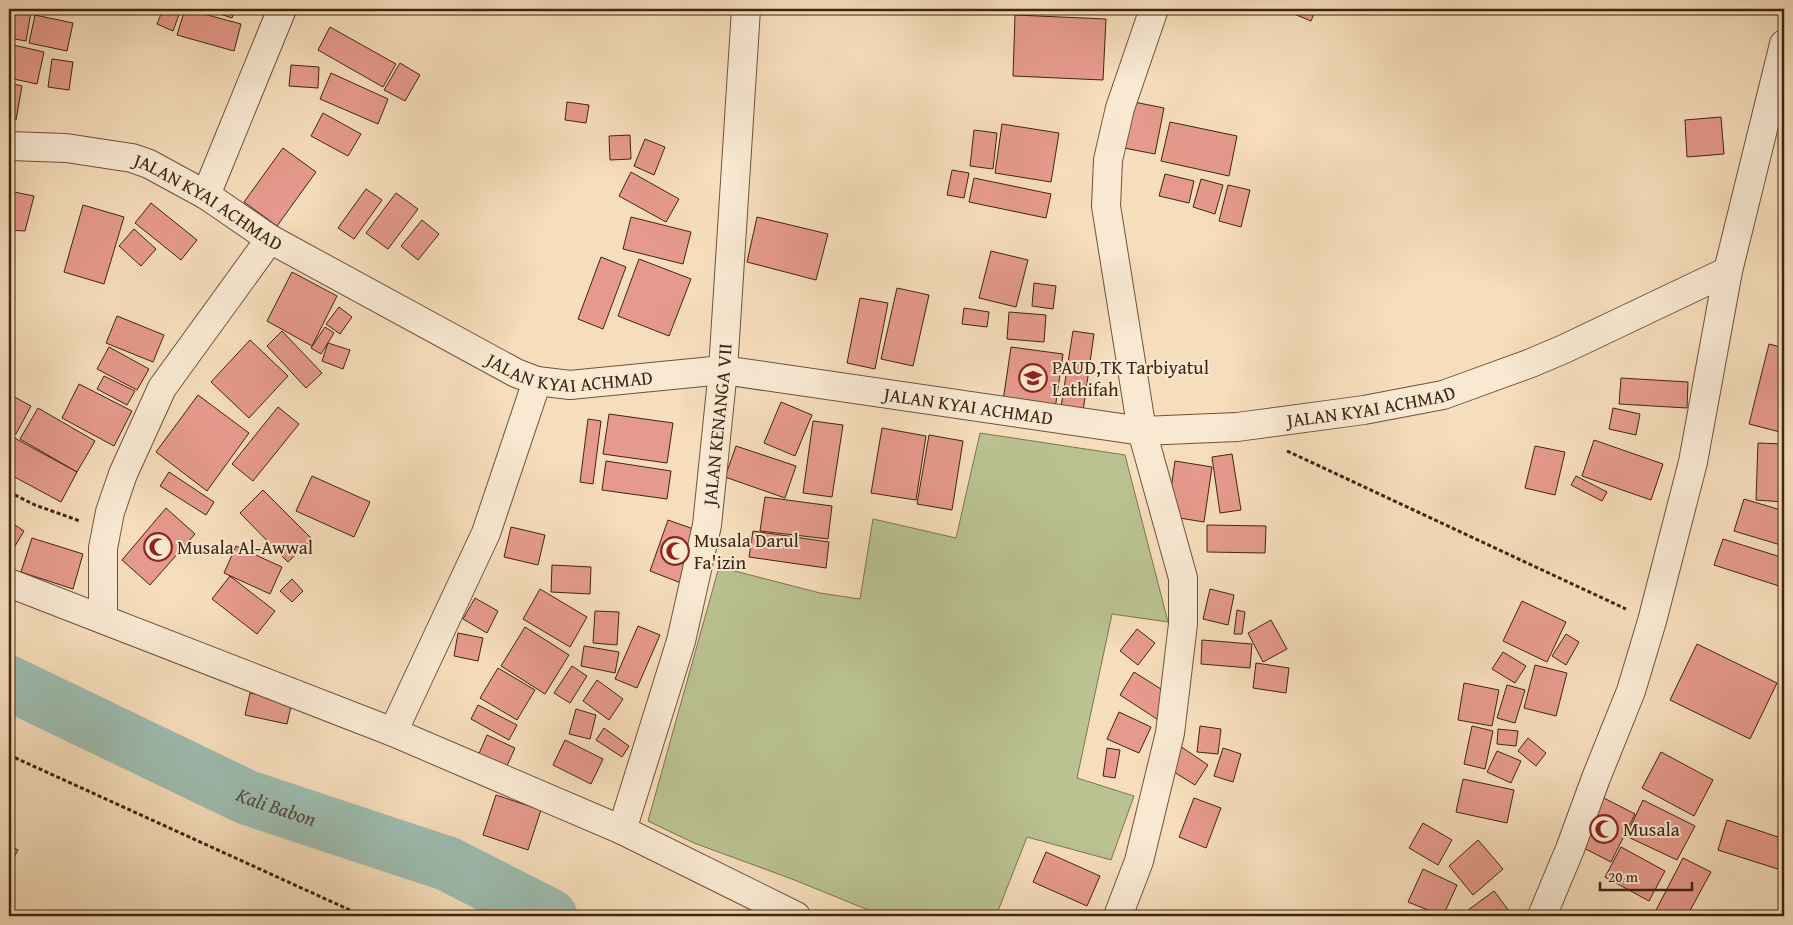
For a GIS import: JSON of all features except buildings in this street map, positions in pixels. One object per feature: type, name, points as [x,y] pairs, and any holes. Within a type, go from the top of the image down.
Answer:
[{"type":"street","points":[[206,195],[282,9]]},
{"type":"street","name":"JALAN KENANGA VII","points":[[622,830],[681,641],[707,525],[723,370],[746,9]]},
{"type":"street","points":[[1118,916],[1139,861],[1170,734],[1183,624],[1183,578],[1142,431],[1106,206],[1108,160],[1120,108],[1154,9]]},
{"type":"street","points":[[1542,916],[1631,691],[1652,621],[1693,462],[1728,270],[1784,44]]},
{"type":"street","name":"JALAN KYAI ACHMAD","points":[[9,146],[66,148],[132,158],[149,164],[206,195],[270,239],[516,373],[537,380],[570,385],[723,370],[1142,431],[1237,427],[1364,410],[1443,395],[1564,350],[1728,270]]},
{"type":"street","points":[[102,618],[103,548],[110,512],[123,474],[162,388],[270,239]]},
{"type":"street","points":[[393,732],[486,533],[537,380]]},
{"type":"street","points":[[9,583],[393,732],[622,830],[796,916]]},
{"type":"path","points":[[1282,448],[1652,621]]},
{"type":"path","points":[[9,492],[56,514],[107,529]]},
{"type":"path","points":[[9,755],[363,916]]},
{"type":"green space","points":[[980,433],[1125,455],[1168,622],[1112,614],[1077,778],[1134,796],[1111,860],[1027,837],[996,916],[883,916],[792,879],[694,843],[648,821],[719,567],[820,593],[860,599],[873,519],[956,538]]},
{"type":"waterway","name":"Kali Babon","points":[[9,683],[246,797],[448,864],[550,916]]},
{"type":"place","name":"PAUD,TK Tarbiyatul Lathifah","points":[[1033,378]]},
{"type":"place","name":"Musala Al-Awwal","points":[[158,547]]},
{"type":"place","name":"Musala Darul Fa'izin","points":[[675,551]]},
{"type":"place","name":"Musala","points":[[1604,829]]}]
